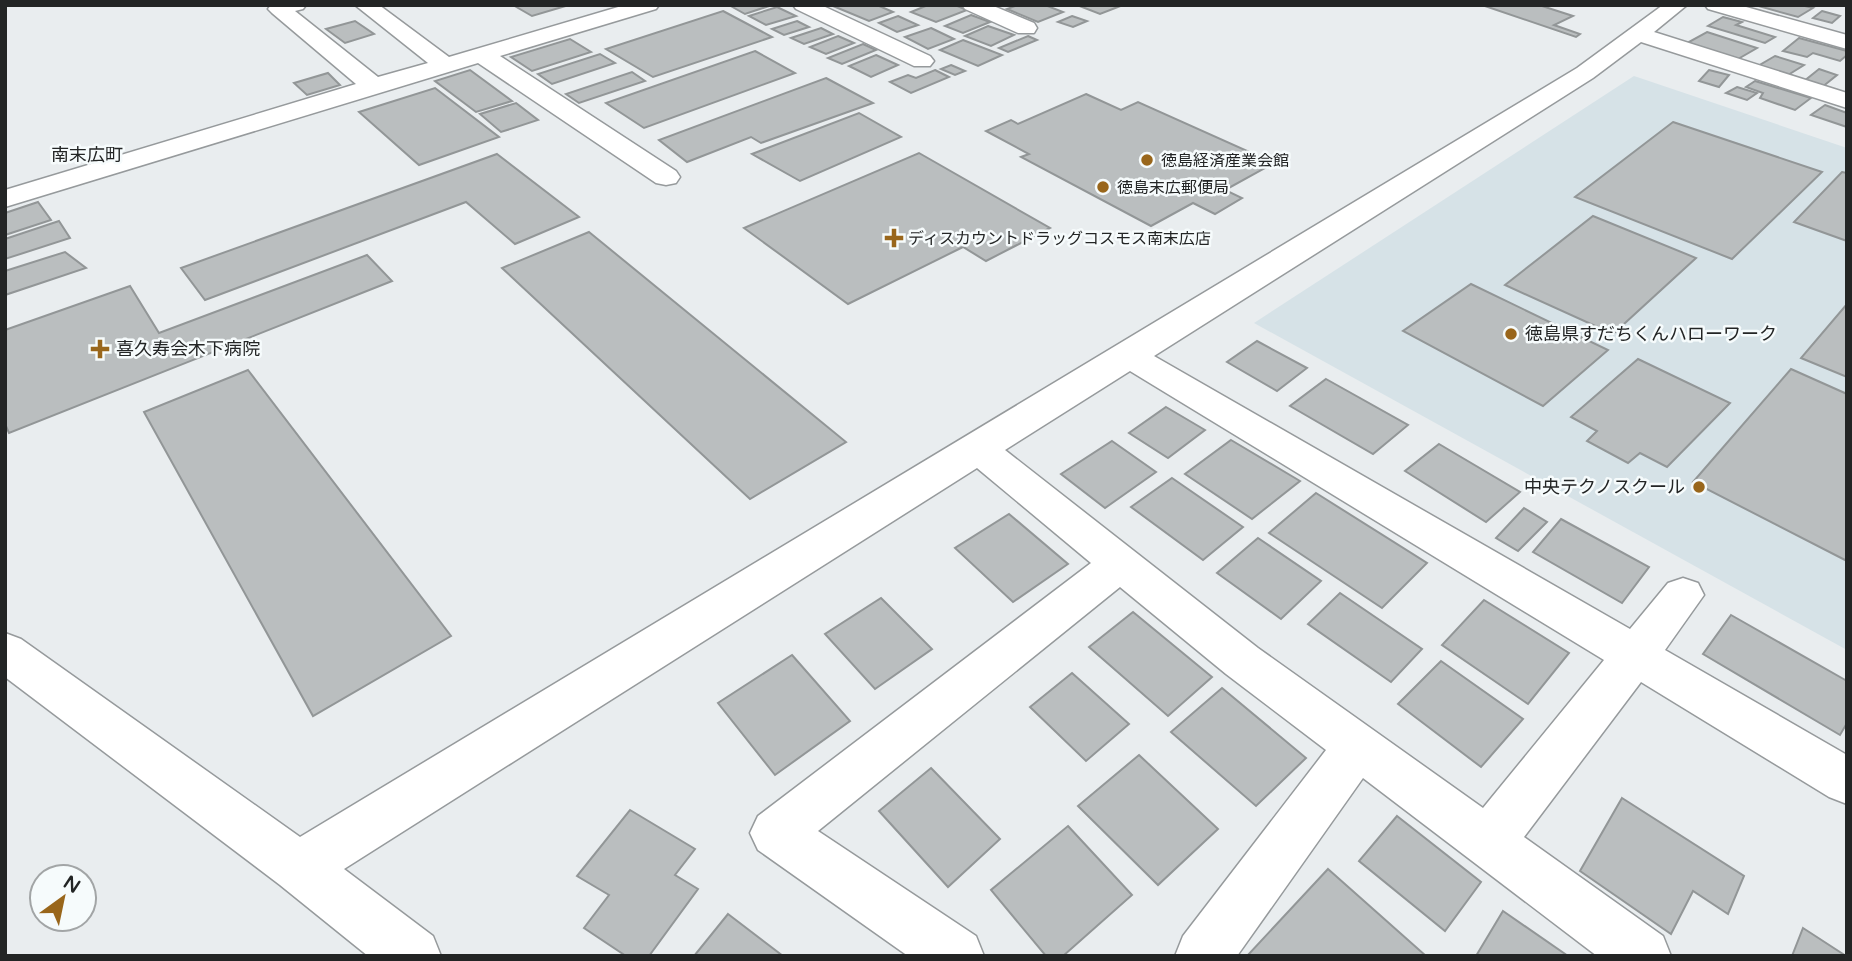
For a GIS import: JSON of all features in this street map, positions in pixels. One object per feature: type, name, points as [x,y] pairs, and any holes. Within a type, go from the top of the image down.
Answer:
[{"type":"street","points":[[296,5],[279,9],[373,86]]},
{"type":"street","points":[[365,5],[445,65]]},
{"type":"street","points":[[5,200],[373,86],[649,5]]},
{"type":"street","points":[[803,5],[922,61]]},
{"type":"street","points":[[972,5],[1026,28]]},
{"type":"street","points":[[299,867],[1585,73],[1677,5]]},
{"type":"street","points":[[1715,5],[1847,42]]},
{"type":"street","points":[[1637,34],[1847,101]]},
{"type":"street","points":[[481,54],[666,177]]},
{"type":"street","points":[[1128,355],[1847,781]]},
{"type":"street","points":[[978,448],[1242,661],[1643,956]]},
{"type":"street","points":[[956,956],[776,833],[1121,563]]},
{"type":"street","points":[[1488,842],[1683,595]]},
{"type":"street","points":[[5,652],[299,867],[414,956]]},
{"type":"street","points":[[1203,956],[1359,746]]},
{"type":"shaded area","name":"中央テクノスクール","points":[[1634,76],[1847,148],[1847,650],[1254,323]]},
{"type":"building","points":[[513,5],[569,5],[532,16]]},
{"type":"building","points":[[729,5],[772,5],[745,14]]},
{"type":"building","points":[[877,5],[893,12],[869,21],[833,6]]},
{"type":"building","points":[[928,5],[955,5],[967,10],[936,22],[911,12]]},
{"type":"building","points":[[1018,5],[1045,5],[1063,12],[1038,22],[1007,9]]},
{"type":"building","points":[[1077,5],[1123,5],[1100,14]]},
{"type":"building","points":[[1482,5],[1539,5],[1573,16],[1554,25],[1580,34],[1576,37]]},
{"type":"building","points":[[1755,5],[1801,5],[1813,8],[1798,17]]},
{"type":"building","points":[[777,7],[796,16],[766,25],[749,16]]},
{"type":"building","points":[[723,11],[772,37],[653,77],[606,49]]},
{"type":"building","points":[[1822,11],[1840,16],[1832,23],[1813,18]]},
{"type":"building","points":[[971,15],[990,22],[963,33],[945,26]]},
{"type":"building","points":[[898,16],[918,25],[897,32],[879,23]]},
{"type":"building","points":[[1072,16],[1087,21],[1073,27],[1058,22]]},
{"type":"building","points":[[1723,17],[1742,22],[1736,25],[1775,37],[1765,43],[1708,26]]},
{"type":"building","points":[[355,21],[374,34],[345,43],[326,29]]},
{"type":"building","points":[[797,21],[809,27],[784,35],[772,29]]},
{"type":"building","points":[[988,26],[1014,35],[991,46],[965,36]]},
{"type":"building","points":[[821,28],[833,34],[804,44],[791,38]]},
{"type":"building","points":[[931,28],[954,39],[928,49],[905,37]]},
{"type":"building","points":[[1707,32],[1757,48],[1738,59],[1687,43]]},
{"type":"building","points":[[838,36],[854,43],[826,54],[810,47]]},
{"type":"building","points":[[1028,36],[1037,40],[1008,52],[999,48]]},
{"type":"building","points":[[1799,38],[1847,51],[1847,55],[1840,61],[1813,53],[1807,57],[1783,51]]},
{"type":"building","points":[[570,39],[591,52],[532,71],[511,57]]},
{"type":"building","points":[[963,40],[1002,55],[978,66],[940,50]]},
{"type":"building","points":[[863,44],[876,50],[842,64],[828,58]]},
{"type":"building","points":[[755,51],[795,73],[644,128],[606,103]]},
{"type":"building","points":[[600,54],[615,63],[552,84],[538,74]]},
{"type":"building","points":[[876,55],[898,65],[871,77],[849,66]]},
{"type":"building","points":[[1775,56],[1804,65],[1788,75],[1758,66]]},
{"type":"building","points":[[951,65],[965,71],[955,75],[941,69]]},
{"type":"building","points":[[1819,69],[1837,75],[1821,88],[1803,82]]},
{"type":"building","points":[[470,70],[512,101],[476,112],[435,81]]},
{"type":"building","points":[[935,70],[949,77],[911,93],[890,82],[908,75],[916,78]]},
{"type":"building","points":[[1709,70],[1729,75],[1719,87],[1699,81]]},
{"type":"building","points":[[632,72],[645,81],[579,103],[566,94]]},
{"type":"building","points":[[328,73],[340,85],[307,95],[294,83]]},
{"type":"building","points":[[826,78],[873,103],[761,143],[751,137],[687,162],[659,140]]},
{"type":"building","points":[[1755,81],[1811,98],[1795,110],[1760,98],[1763,93],[1746,87]]},
{"type":"building","points":[[1737,87],[1757,93],[1747,100],[1726,93]]},
{"type":"building","points":[[435,88],[499,137],[419,165],[359,112]]},
{"type":"building","name":"徳島経済産業会館","points":[[1086,94],[1121,110],[1138,102],[1274,163],[1225,190],[1242,198],[1215,214],[1193,203],[1151,226],[1021,157],[1029,154],[986,131],[1011,120],[1018,124]]},
{"type":"building","points":[[516,103],[538,120],[501,132],[480,114]]},
{"type":"building","points":[[1825,105],[1847,113],[1847,127],[1811,115]]},
{"type":"building","points":[[859,113],[901,137],[800,181],[752,154]]},
{"type":"building","points":[[1673,122],[1822,172],[1732,259],[1575,197]]},
{"type":"building","name":"ディスカウントドラッグコスモス南末広店","points":[[919,153],[1050,228],[986,261],[963,247],[848,304],[744,228]]},
{"type":"building","points":[[497,154],[579,217],[515,244],[466,202],[205,300],[181,268]]},
{"type":"building","points":[[1842,172],[1847,173],[1847,241],[1794,222]]},
{"type":"building","points":[[38,202],[51,220],[5,235],[5,213]]},
{"type":"building","points":[[1593,216],[1696,258],[1613,334],[1505,285]]},
{"type":"building","points":[[59,221],[70,238],[5,259],[5,239]]},
{"type":"building","points":[[589,232],[846,442],[750,499],[502,268]]},
{"type":"building","points":[[65,252],[86,268],[5,295],[5,271]]},
{"type":"building","points":[[367,255],[392,281],[9,433],[5,424],[5,330],[130,286],[159,333]]},
{"type":"building","points":[[1471,284],[1608,350],[1543,406],[1403,331]]},
{"type":"building","points":[[1847,304],[1847,377],[1801,358]]},
{"type":"building","points":[[1257,341],[1307,368],[1277,391],[1227,362]]},
{"type":"building","points":[[1638,359],[1730,403],[1667,467],[1640,453],[1628,463],[1587,441],[1597,431],[1571,417]]},
{"type":"building","points":[[1791,369],[1847,394],[1847,561],[1693,482]]},
{"type":"building","points":[[248,370],[451,636],[313,716],[144,412]]},
{"type":"building","points":[[1326,379],[1408,425],[1373,454],[1290,406]]},
{"type":"building","points":[[1166,407],[1205,430],[1168,458],[1129,433]]},
{"type":"building","points":[[1231,440],[1300,481],[1252,519],[1185,474]]},
{"type":"building","points":[[1112,441],[1156,472],[1105,508],[1061,474]]},
{"type":"building","points":[[1439,444],[1520,492],[1486,522],[1405,471]]},
{"type":"building","points":[[1172,478],[1243,527],[1203,560],[1131,507]]},
{"type":"building","points":[[1316,493],[1427,563],[1382,608],[1269,533]]},
{"type":"building","points":[[1524,508],[1547,522],[1518,551],[1496,538]]},
{"type":"building","points":[[1009,514],[1068,564],[1013,602],[955,548]]},
{"type":"building","points":[[1561,519],[1649,567],[1622,603],[1533,552]]},
{"type":"building","points":[[1258,538],[1321,581],[1281,619],[1217,573]]},
{"type":"building","points":[[1340,593],[1422,649],[1391,682],[1308,624]]},
{"type":"building","points":[[881,598],[932,649],[875,689],[825,634]]},
{"type":"building","points":[[1484,600],[1569,653],[1528,704],[1442,645]]},
{"type":"building","points":[[1133,612],[1212,677],[1168,716],[1089,647]]},
{"type":"building","points":[[1731,615],[1847,681],[1847,723],[1840,735],[1703,654]]},
{"type":"building","points":[[792,655],[850,721],[775,775],[718,703]]},
{"type":"building","points":[[1441,661],[1523,719],[1481,767],[1398,704]]},
{"type":"building","points":[[1072,673],[1129,724],[1086,761],[1030,707]]},
{"type":"building","points":[[1222,688],[1306,758],[1256,806],[1171,732]]},
{"type":"building","points":[[1139,755],[1218,829],[1158,885],[1078,806]]},
{"type":"building","points":[[931,768],[1000,839],[948,887],[879,811]]},
{"type":"building","points":[[1622,798],[1744,876],[1728,914],[1693,891],[1671,934],[1580,871]]},
{"type":"building","points":[[630,810],[695,849],[675,875],[698,889],[649,956],[626,956],[584,928],[609,895],[577,876]]},
{"type":"building","points":[[1397,816],[1481,882],[1445,931],[1359,861]]},
{"type":"building","points":[[1068,826],[1132,895],[1063,956],[1046,956],[991,890]]},
{"type":"building","points":[[1328,869],[1426,956],[1247,956]]},
{"type":"building","points":[[1503,911],[1568,956],[1476,956]]},
{"type":"building","points":[[728,914],[783,956],[694,956]]},
{"type":"building","points":[[1803,928],[1846,956],[1792,956]]},
{"type":"place","name":"徳島経済産業会館","points":[[1147,160]]},
{"type":"place","name":"徳島末広郵便局","points":[[1103,187]]},
{"type":"place","name":"ディスカウントドラッグコスモス南末広店","points":[[894,238]]},
{"type":"place","name":"徳島県すだちくんハローワーク","points":[[1511,334]]},
{"type":"place","name":"喜久寿会木下病院","points":[[100,349]]},
{"type":"place","name":"中央テクノスクール","points":[[1699,487]]},
{"type":"district","name":"南末広町","points":[[87,155]]}]
